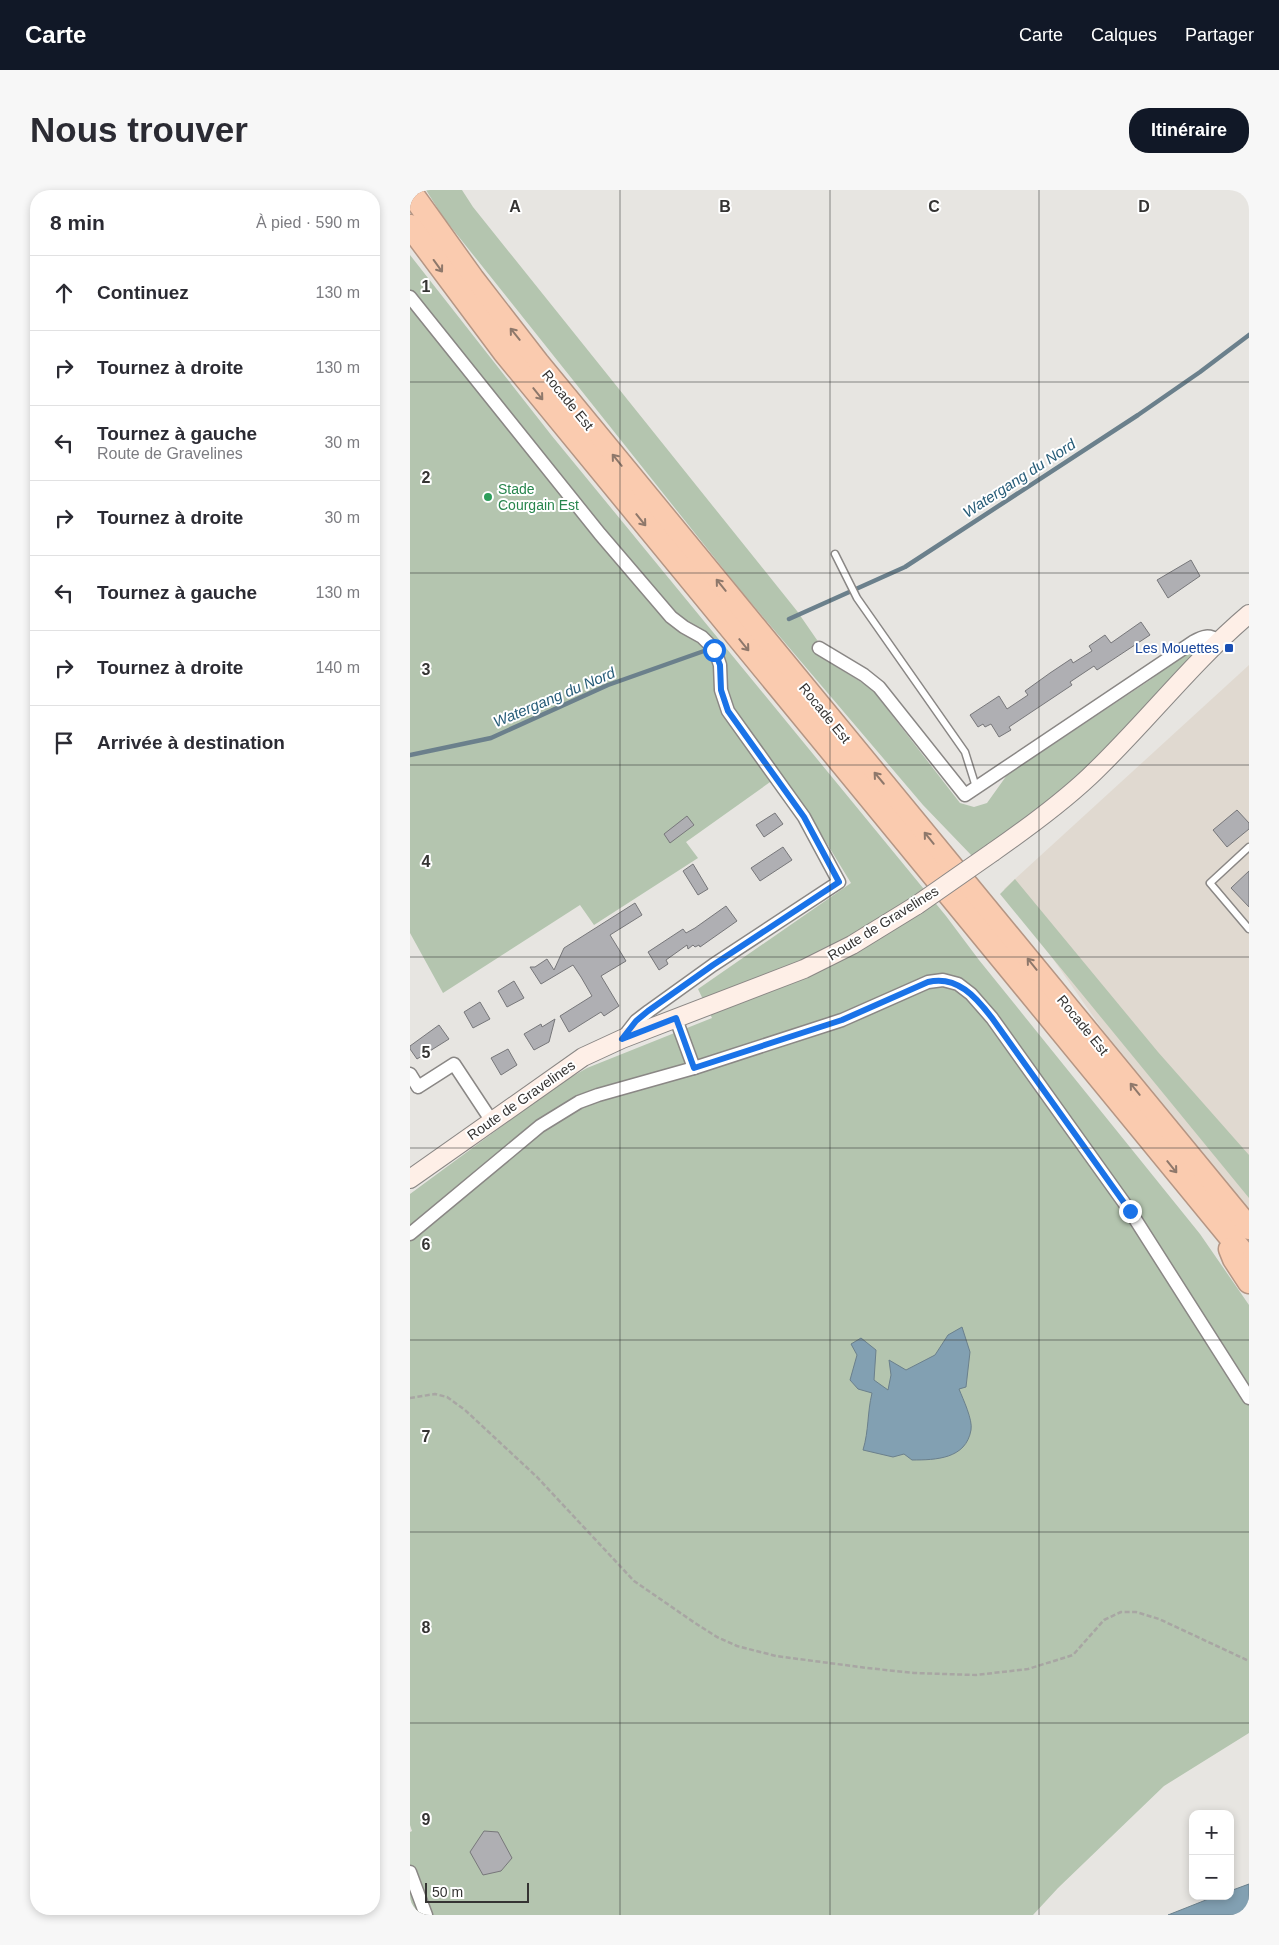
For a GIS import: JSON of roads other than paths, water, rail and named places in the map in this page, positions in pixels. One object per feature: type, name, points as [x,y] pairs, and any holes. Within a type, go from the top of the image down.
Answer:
[{"type":"highway","name":"Rocade Est","points":[[410,191],[473,279],[549,377],[1249,1228]]},
{"type":"highway","name":"Rocade Est","points":[[410,226],[452,285],[522,374],[1249,1260]]},
{"type":"highway","points":[[1166,1127],[1249,1212]]},
{"type":"highway","points":[[1220,1225],[1234,1259],[1249,1282]]},
{"type":"main road","name":"Route de Gravelines","points":[[410,1179],[575,1062],[622,1039],[816,964],[863,939],[917,905],[1035,822],[1089,776],[1219,640],[1249,614]]},
{"type":"street","points":[[410,297],[576,504],[664,609],[680,625],[702,637],[714,650],[720,665],[721,690],[728,711],[804,817],[839,882],[713,965],[648,1011],[636,1021],[622,1039]]},
{"type":"street","points":[[819,648],[864,675],[879,687],[965,795],[1193,642],[1210,635],[1219,640]]},
{"type":"street","points":[[410,1234],[540,1126],[568,1108],[598,1095],[694,1068],[842,1020],[928,982],[942,980],[958,984],[971,994],[992,1018],[1122,1199],[1249,1398]]},
{"type":"street","points":[[676,1018],[694,1068]]},
{"type":"street","points":[[410,1074],[418,1087],[454,1064],[491,1120]]},
{"type":"street","points":[[410,1872],[426,1915]]},
{"type":"lane","points":[[835,554],[856,598],[965,752],[976,787]]},
{"type":"lane","points":[[1249,847],[1210,883],[1249,929]]},
{"type":"water","points":[[962,1327],[970,1352],[966,1387],[959,1389],[971,1421],[968,1440],[963,1447],[949,1456],[921,1460],[912,1460],[904,1454],[893,1457],[863,1450],[872,1393],[858,1389],[850,1380],[857,1355],[851,1344],[861,1338],[876,1350],[874,1380],[888,1390],[891,1375],[889,1360],[906,1370],[935,1355],[948,1335]]},
{"type":"water","points":[[1249,1884],[1249,1915],[1168,1915],[1206,1900],[1234,1900],[1234,1890]]},
{"type":"waterway","name":"Watergang du Nord","points":[[789,619],[905,567],[1138,415],[1249,335]]},
{"type":"waterway","name":"Watergang du Nord","points":[[410,755],[491,738],[608,685],[704,651]]},
{"type":"place","name":"Stade Courgain Est","points":[[488,497]]},
{"type":"place","name":"Les Mouettes","points":[[1229,648]]}]
